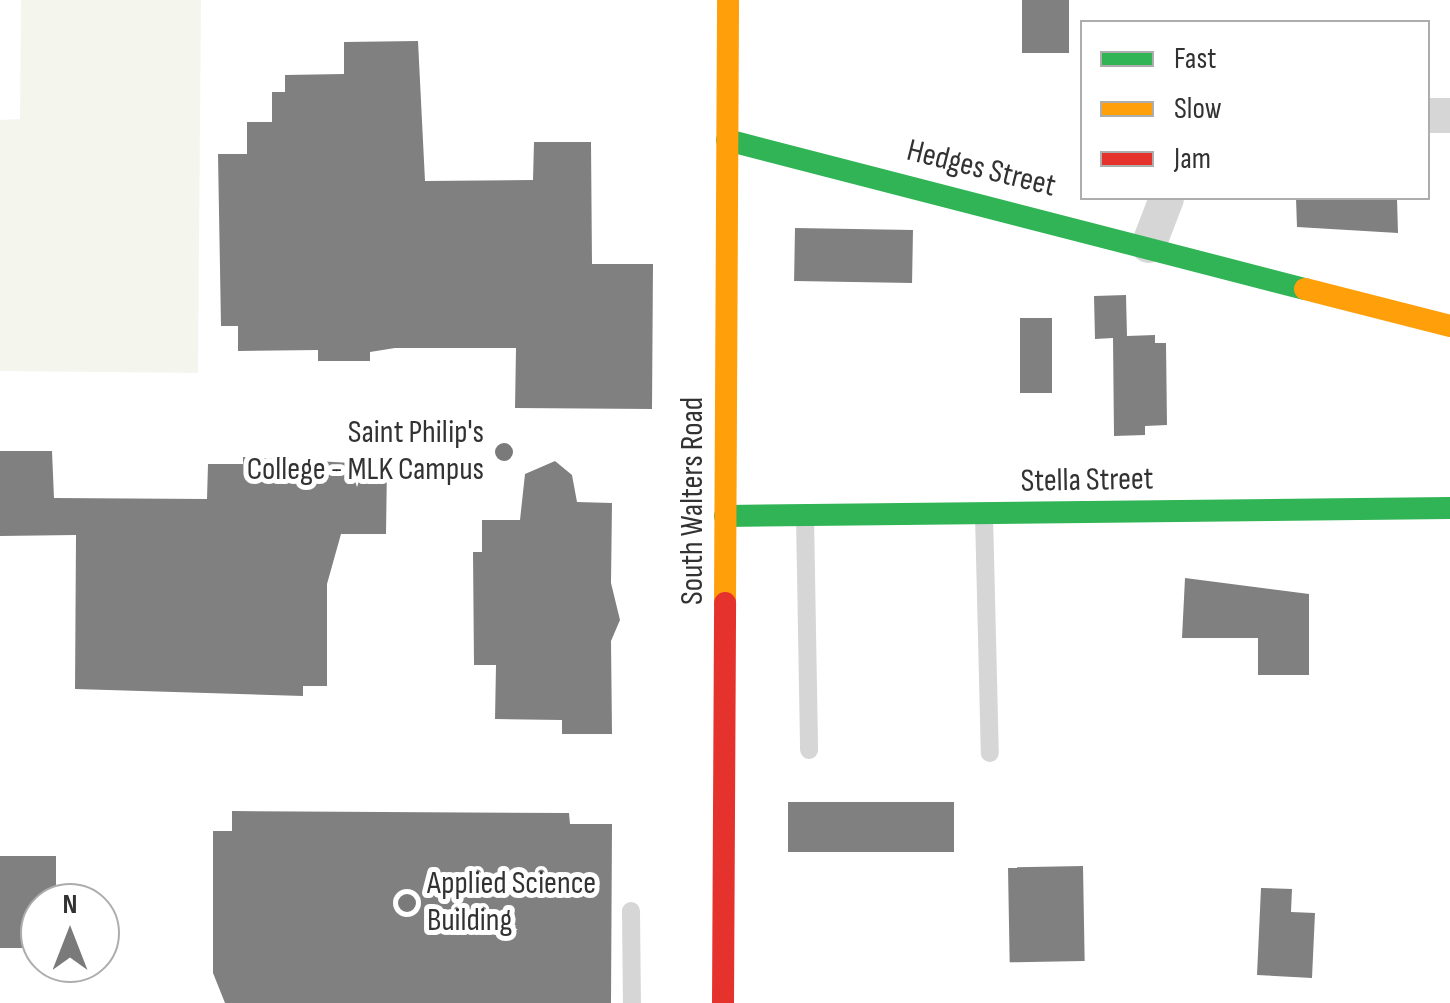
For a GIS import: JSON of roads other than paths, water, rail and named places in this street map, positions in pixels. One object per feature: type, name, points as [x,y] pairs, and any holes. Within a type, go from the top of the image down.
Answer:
[{"type":"street","name":"South Walters Road","points":[[723,1003],[728,0]]},
{"type":"street","name":"Hedges Street","points":[[727,140],[1148,244],[1450,326]]},
{"type":"street","points":[[1148,244],[1165,200]]},
{"type":"street","name":"Stella Street","points":[[725,516],[1450,508]]},
{"type":"lane","points":[[984,515],[990,754]]},
{"type":"lane","points":[[806,516],[808,750]]},
{"type":"lane","points":[[632,910],[632,1003]]},
{"type":"place","name":"Saint Philip's College - MLK Campus","points":[[504,452]]},
{"type":"place","name":"Applied Science Building","points":[[407,903]]}]
